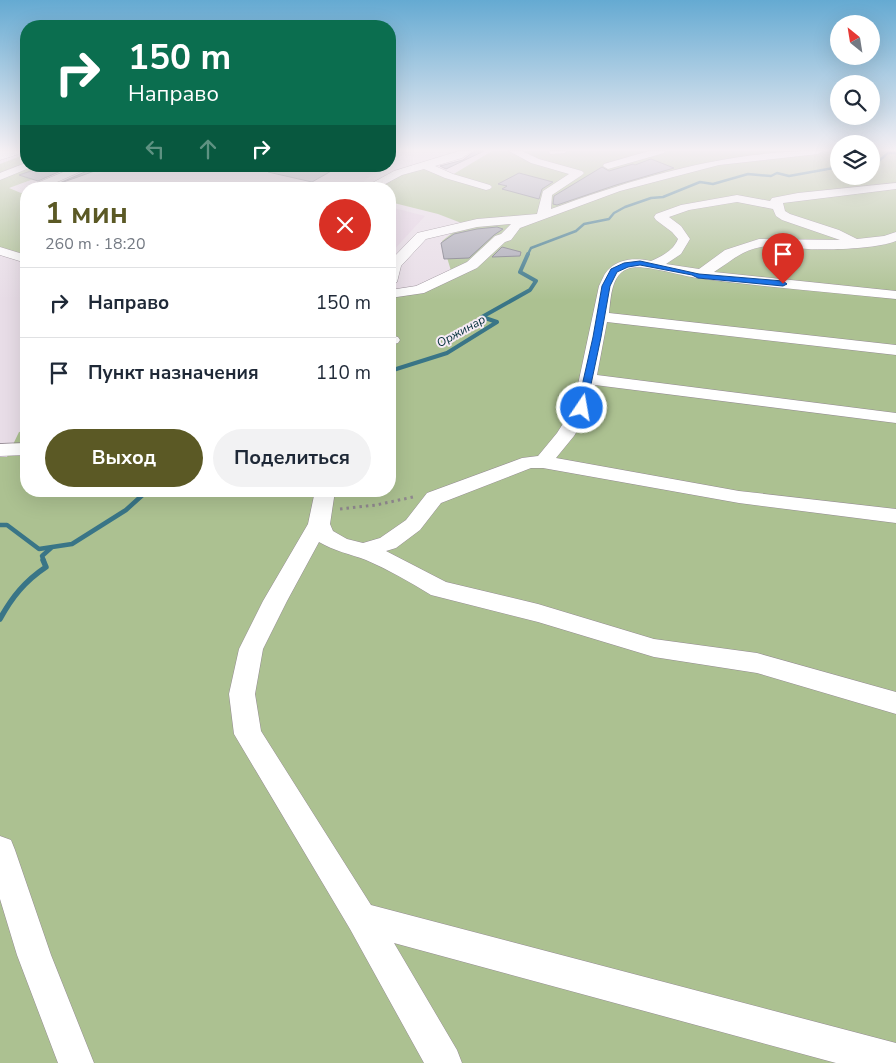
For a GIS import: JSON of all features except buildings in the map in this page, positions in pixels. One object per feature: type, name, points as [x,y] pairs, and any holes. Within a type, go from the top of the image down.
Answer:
[{"type":"street","points":[[396,263],[422,236],[477,223],[535,218],[544,214],[545,201]]},
{"type":"street","points":[[396,293],[420,290],[472,266],[500,239],[506,238],[516,225],[585,201]]},
{"type":"street","points":[[653,265],[667,259],[682,244],[684,239],[677,229],[660,217],[692,206],[723,201]]},
{"type":"street","points":[[748,201],[776,206]]},
{"type":"street","points":[[778,201],[776,201],[776,206],[780,213],[786,217],[858,243],[896,250]]},
{"type":"street","points":[[543,462],[565,436],[582,408],[606,286],[614,271],[627,264],[653,265],[670,270],[700,273],[711,268],[730,253],[759,244],[774,242],[828,245],[886,240],[896,236]]},
{"type":"street","points":[[0,251],[20,257]]},
{"type":"street","points":[[694,273],[698,276],[896,295]]},
{"type":"street","points":[[601,317],[896,350]]},
{"type":"street","points":[[587,379],[896,418]]},
{"type":"street","points":[[0,450],[20,449]]},
{"type":"street","points":[[364,550],[388,543],[413,525],[428,497],[529,462],[543,462],[739,497],[896,516]]},
{"type":"street","points":[[323,506],[325,536],[340,545],[364,550],[392,563],[439,589],[538,613],[654,648],[757,663],[896,702]]},
{"type":"street","points":[[323,506],[252,648],[242,694],[248,734],[361,918],[444,1063]]},
{"type":"street","points":[[0,850],[34,955],[76,1063]]},
{"type":"street","points":[[361,918],[896,1061]]},
{"type":"path","points":[[323,506],[340,509],[428,497]]},
{"type":"shaded area","points":[[396,209],[425,216],[396,247]]},
{"type":"green space","points":[[0,201],[20,201],[20,259],[0,254]]},
{"type":"green space","points":[[396,201],[896,201],[896,1063],[0,1063],[0,457],[7,457],[20,432],[20,497],[396,497],[396,292],[409,291],[452,274],[442,241],[464,224],[438,214],[396,204]]},
{"type":"waterway","name":"Оржинар","points":[[528,254],[531,248],[576,231],[584,224],[609,219],[614,213],[625,207],[643,201]]},
{"type":"waterway","name":"Оржинар","points":[[396,369],[447,353],[497,322],[482,317],[530,290],[536,281],[520,272],[528,254]]},
{"type":"waterway","points":[[0,525],[7,525],[39,549],[72,544],[126,510],[140,497]]},
{"type":"waterway","points":[[44,561],[42,556],[51,548]]},
{"type":"waterway","points":[[0,619],[20,590],[46,567],[43,560]]},
{"type":"route","points":[[582,408],[606,286],[614,271],[627,264],[640,263],[694,273],[698,276],[783,284]]}]
